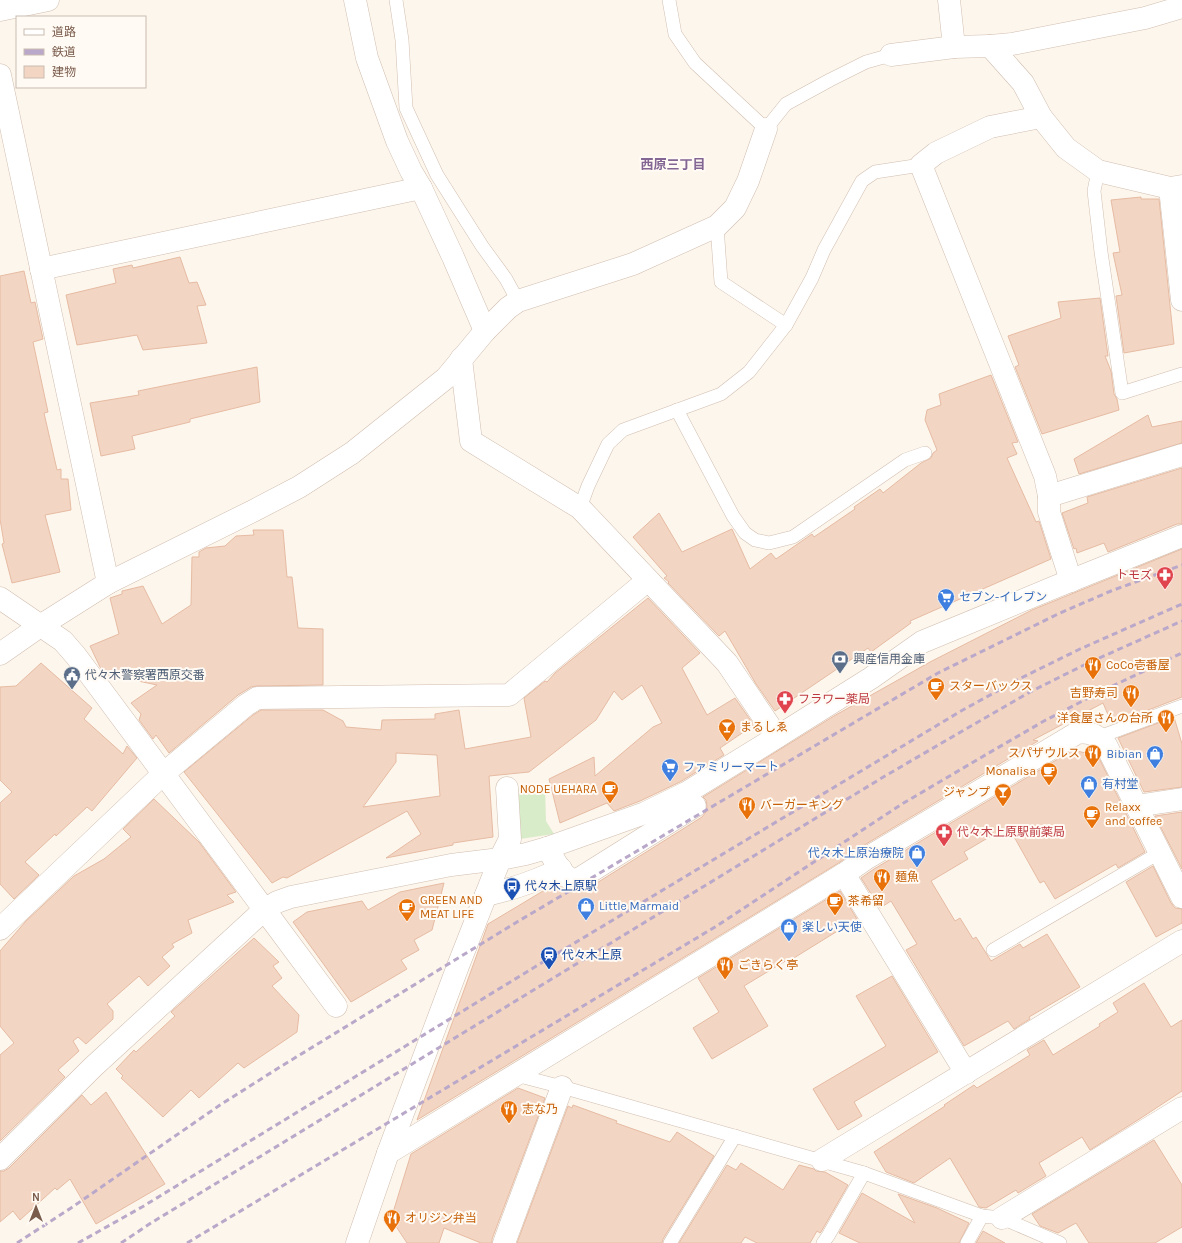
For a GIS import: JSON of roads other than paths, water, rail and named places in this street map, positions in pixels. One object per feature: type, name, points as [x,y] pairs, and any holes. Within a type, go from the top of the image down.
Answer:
[{"type":"street","points":[[0,10],[48,0]]},
{"type":"street","points":[[355,0],[367,58],[397,141],[410,171],[421,188],[485,331]]},
{"type":"street","points":[[949,0],[954,47]]},
{"type":"street","points":[[891,55],[954,47],[1012,44],[1145,18],[1182,7]]},
{"type":"street","points":[[990,46],[1023,83],[1041,117],[1066,148],[1098,171],[1176,187],[1182,300]]},
{"type":"street","points":[[0,75],[108,583]]},
{"type":"street","points":[[1041,117],[990,127],[936,153],[921,165],[1045,476],[1049,496],[1049,512],[1071,581]]},
{"type":"street","points":[[0,654],[40,626],[108,583],[299,487],[339,462],[446,378],[485,331],[508,308],[518,301],[633,264],[717,226],[735,208],[748,182],[766,129]]},
{"type":"street","points":[[41,269],[421,188]]},
{"type":"street","points":[[461,359],[471,441],[580,508],[727,663],[777,738]]},
{"type":"street","points":[[1049,496],[1182,455]]},
{"type":"street","points":[[0,1159],[93,1067],[264,910],[278,902],[291,897],[451,865],[500,859],[548,848],[645,812],[686,793],[777,738],[871,678],[922,642],[1182,536]]},
{"type":"street","points":[[0,929],[163,774],[246,704],[257,698],[509,695],[648,580]]},
{"type":"street","points":[[0,598],[63,641],[76,656],[336,1006]]},
{"type":"street","points":[[388,1153],[844,874],[867,858],[1064,739],[1077,733],[1085,732],[1099,737],[1106,745],[1182,897]]},
{"type":"street","points":[[357,1243],[388,1153],[486,895],[500,859],[510,839],[507,788]]},
{"type":"street","points":[[1136,806],[1182,799]]},
{"type":"street","points":[[548,848],[564,876],[568,879],[576,880],[695,806]]},
{"type":"street","points":[[486,895],[526,885],[561,869]]},
{"type":"street","points":[[844,874],[966,1073]]},
{"type":"street","points":[[822,1160],[1182,942]]},
{"type":"street","points":[[504,1243],[562,1087]]},
{"type":"street","points":[[992,1217],[1182,1108]]},
{"type":"lane","points":[[396,0],[402,40],[406,108],[437,174],[482,246],[506,279],[518,301]]},
{"type":"lane","points":[[669,0],[675,34],[695,63],[766,129],[786,104],[866,62],[891,55]]},
{"type":"lane","points":[[580,508],[588,486],[608,444],[622,430],[721,394],[748,372],[786,326],[812,278],[824,250],[862,181],[874,172],[921,165]]},
{"type":"lane","points":[[1098,171],[1094,191],[1101,252],[1122,393],[1182,374]]},
{"type":"lane","points":[[717,226],[721,282],[786,326]]},
{"type":"lane","points":[[677,410],[733,516],[745,533],[755,540],[769,543],[794,537],[905,460],[925,453]]},
{"type":"lane","points":[[1099,737],[1182,706]]},
{"type":"lane","points":[[993,950],[1159,853]]},
{"type":"lane","points":[[516,1075],[864,1172],[992,1217],[1060,1243]]},
{"type":"lane","points":[[670,1243],[735,1136]]},
{"type":"lane","points":[[824,1243],[864,1172]]},
{"type":"lane","points":[[967,1243],[992,1217]]},
{"type":"railway","points":[[17,1243],[71,1208],[220,1105],[280,1067],[517,922],[938,673],[1060,613],[1111,591],[1182,565]]},
{"type":"railway","points":[[78,1243],[142,1207],[543,962],[961,711],[1021,678],[1080,649],[1182,604]]},
{"type":"railway","points":[[121,1243],[151,1223],[885,776],[1030,692],[1086,664],[1182,621]]},
{"type":"railway","points":[[187,1243],[715,927],[902,804],[1044,721],[1100,692],[1182,653]]},
{"type":"place","name":"トモズ","points":[[1165,590]]},
{"type":"place","name":"セブン-イレブン","points":[[946,612]]},
{"type":"place","name":"興産信用金庫","points":[[840,674]]},
{"type":"place","name":"CoCo壱番屋","points":[[1093,680]]},
{"type":"place","name":"代々木警察署西原交番","points":[[72,690]]},
{"type":"place","name":"スターバックス","points":[[936,701]]},
{"type":"place","name":"吉野寿司","points":[[1131,708]]},
{"type":"place","name":"フラワー薬局","points":[[785,714]]},
{"type":"place","name":"洋食屋さんの台所","points":[[1166,733]]},
{"type":"place","name":"まるしゑ","points":[[727,742]]},
{"type":"place","name":"スパザウルス","points":[[1093,768]]},
{"type":"place","name":"Bibian","points":[[1155,769]]},
{"type":"place","name":"ファミリーマート","points":[[670,782]]},
{"type":"place","name":"Monalisa","points":[[1049,786]]},
{"type":"place","name":"有村堂","points":[[1089,799]]},
{"type":"place","name":"NODE UEHARA","points":[[610,804]]},
{"type":"place","name":"ジャンプ","points":[[1003,807]]},
{"type":"place","name":"バーガーキング","points":[[747,820]]},
{"type":"place","name":"Relaxx and coffee","points":[[1092,829]]},
{"type":"place","name":"代々木上原駅前薬局","points":[[944,847]]},
{"type":"place","name":"代々木上原治療院","points":[[917,868]]},
{"type":"place","name":"麺魚","points":[[882,892]]},
{"type":"place","name":"代々木上原駅","points":[[512,901]]},
{"type":"place","name":"茶希留","points":[[835,916]]},
{"type":"place","name":"Little Marmaid","points":[[586,921]]},
{"type":"place","name":"GREEN AND MEAT LIFE","points":[[407,922]]},
{"type":"place","name":"楽しい天使","points":[[789,942]]},
{"type":"place","name":"代々木上原","points":[[549,970]]},
{"type":"place","name":"ごきらく亭","points":[[725,980]]},
{"type":"place","name":"志な乃","points":[[509,1124]]},
{"type":"place","name":"オリジン弁当","points":[[392,1233]]},
{"type":"district","name":"西原三丁目","points":[[673,164]]}]
